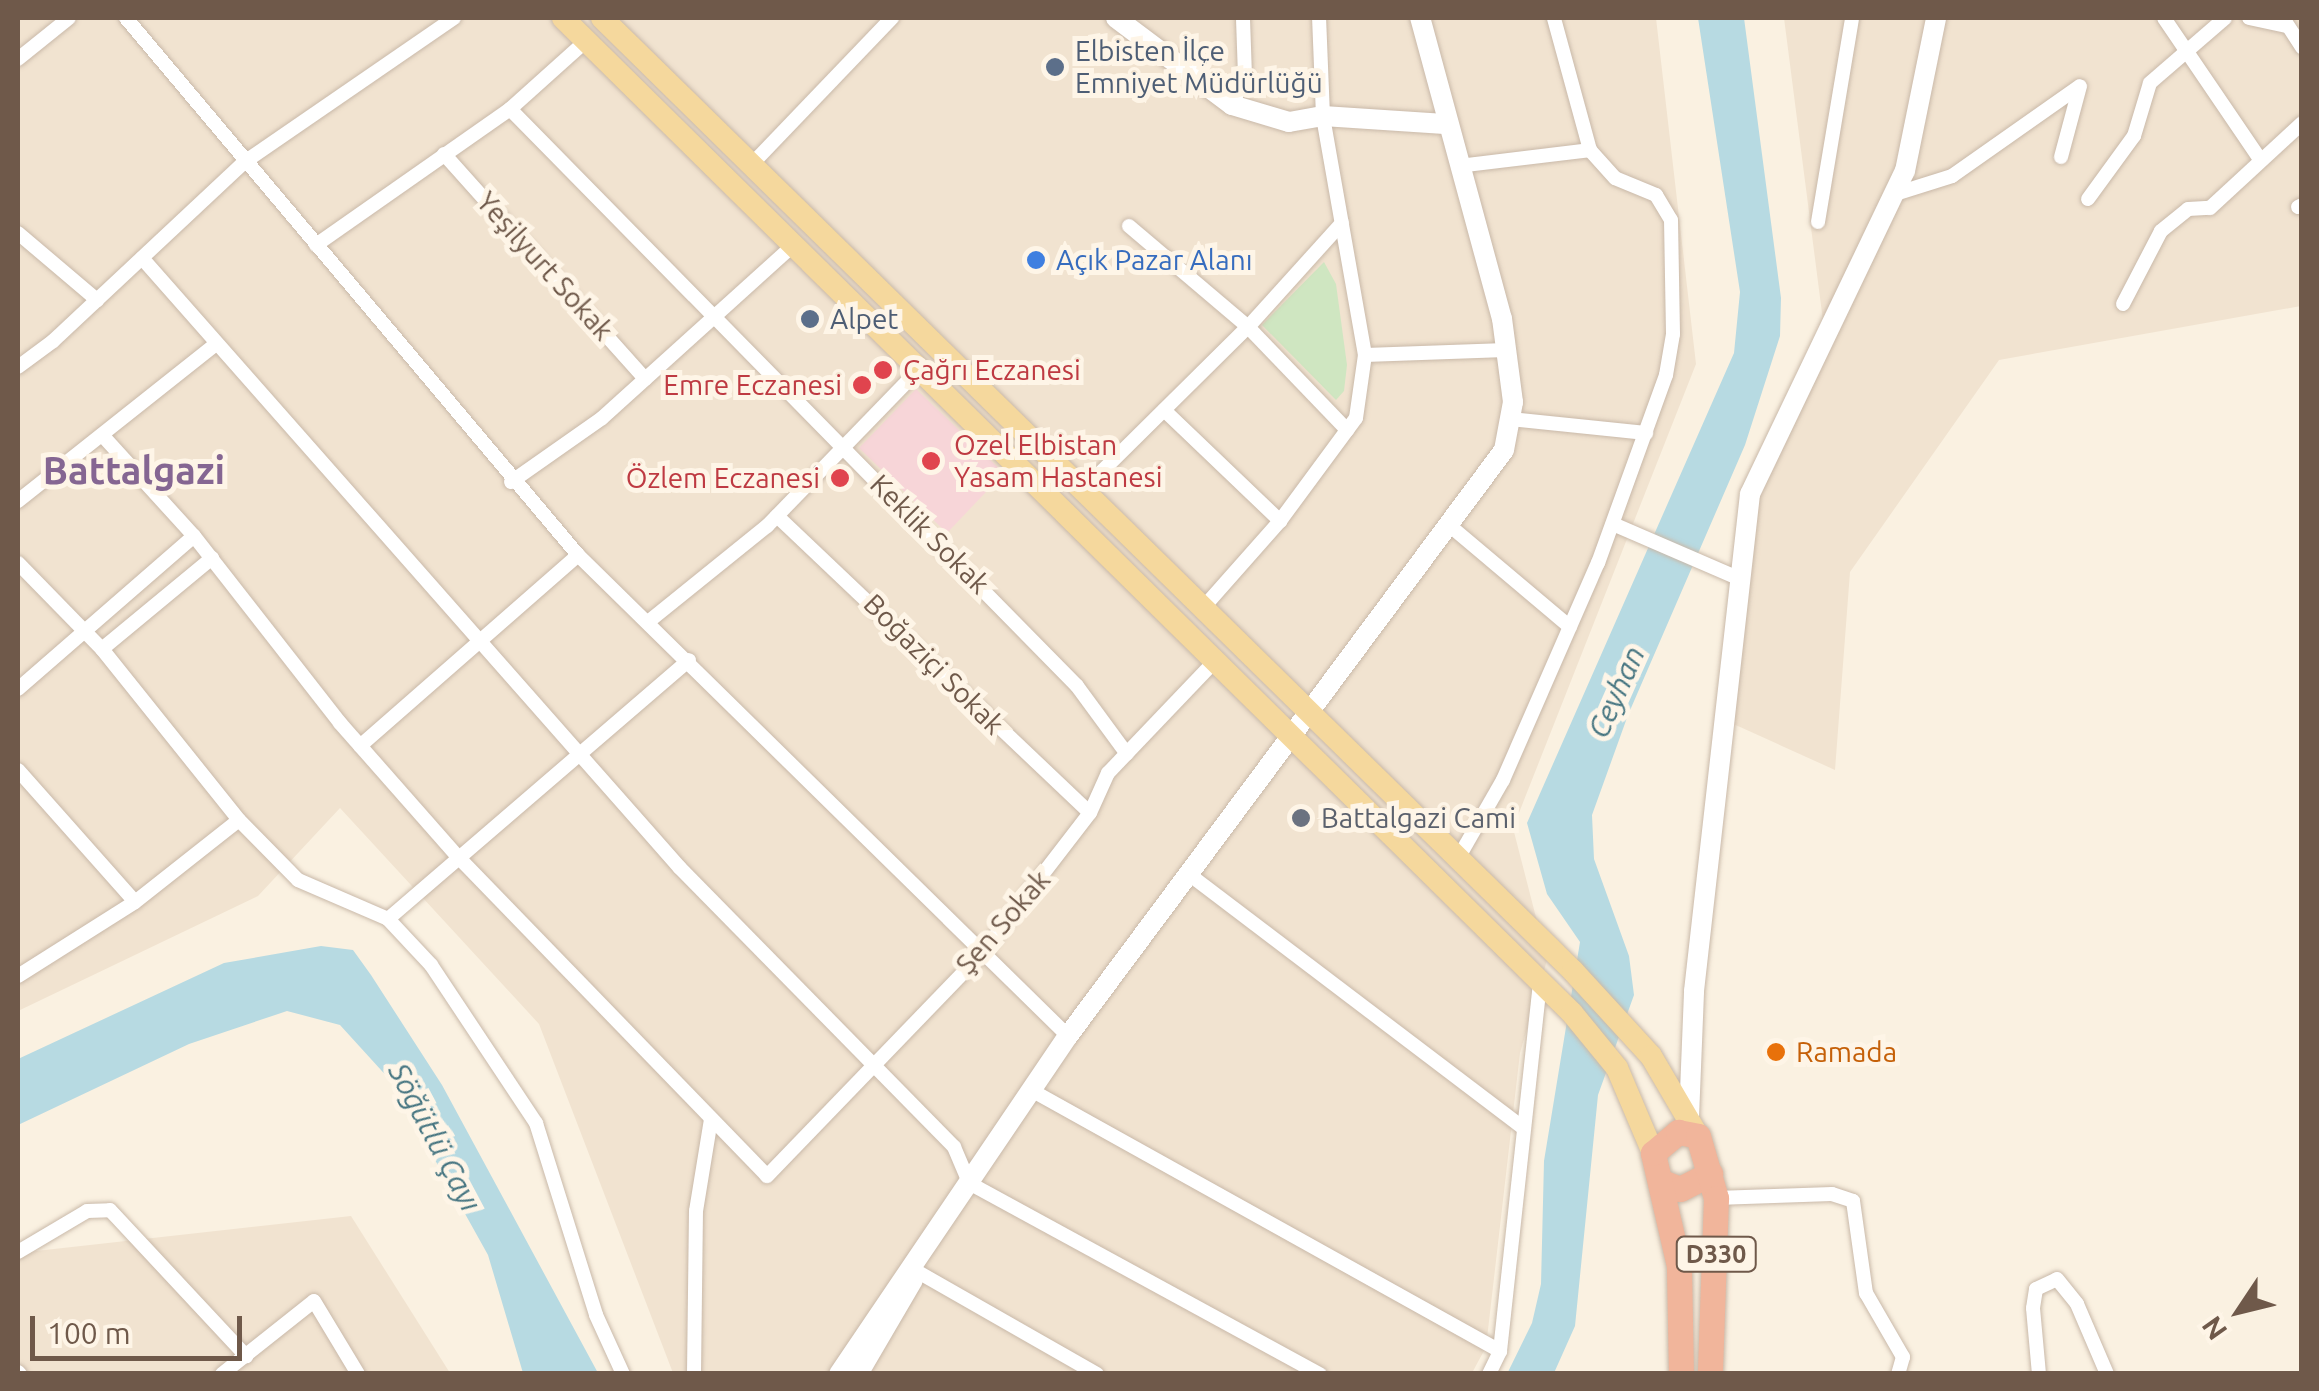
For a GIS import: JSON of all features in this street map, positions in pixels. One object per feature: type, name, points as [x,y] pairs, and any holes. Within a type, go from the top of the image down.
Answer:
[{"type":"highway","points":[[1653,1153],[1678,1132],[1694,1127]]},
{"type":"highway","name":"D330","points":[[1694,1127],[1713,1186],[1710,1374]]},
{"type":"highway","name":"D330","points":[[1653,1153],[1678,1266],[1681,1374]]},
{"type":"highway","points":[[1662,1182],[1680,1188],[1713,1186]]},
{"type":"main road","name":"D330","points":[[563,18],[1296,736],[1572,1013],[1617,1068],[1653,1153]]},
{"type":"main road","name":"D330","points":[[602,18],[1574,970],[1630,1030],[1694,1127]]},
{"type":"street","points":[[18,59],[69,18]]},
{"type":"street","points":[[126,18],[511,482],[578,556],[689,660],[1068,1036]]},
{"type":"street","points":[[18,366],[97,300],[243,163],[454,18]]},
{"type":"street","points":[[751,165],[892,18]]},
{"type":"street","points":[[1116,18],[1232,105],[1289,122],[1322,116],[1446,124]]},
{"type":"street","points":[[1232,105],[1246,76],[1242,18]]},
{"type":"street","points":[[1203,608],[1280,521],[1356,418],[1365,354],[1322,116],[1319,18]]},
{"type":"street","points":[[840,1374],[1068,1036],[1296,736],[1504,450],[1510,419],[1506,350],[1420,18]]},
{"type":"street","points":[[1460,855],[1503,780],[1613,524],[1646,432],[1673,334],[1671,220],[1656,194],[1614,178],[1590,150],[1554,18]]},
{"type":"street","points":[[1818,222],[1852,18]]},
{"type":"street","points":[[1694,1127],[1694,992],[1750,494],[1896,194],[1936,18]]},
{"type":"street","points":[[2164,18],[2259,158]]},
{"type":"street","points":[[2088,198],[2134,136],[2150,84],[2225,18]]},
{"type":"street","points":[[2249,18],[2285,22],[2302,47]]},
{"type":"street","points":[[316,246],[510,109],[588,39]]},
{"type":"street","points":[[1896,194],[1952,176],[2080,86],[2061,157]]},
{"type":"street","name":"Keklik Sokak","points":[[510,109],[1078,686],[1127,754]]},
{"type":"street","points":[[2124,304],[2161,231],[2188,208],[2210,208],[2259,158],[2300,127]]},
{"type":"street","points":[[1458,166],[1590,150]]},
{"type":"street","name":"Yeşilyurt Sokak","points":[[444,154],[646,379]]},
{"type":"street","points":[[1083,490],[1248,327],[1342,223]]},
{"type":"street","points":[[1129,226],[1248,327],[1348,430]]},
{"type":"street","points":[[18,233],[97,300]]},
{"type":"street","points":[[511,482],[646,379],[796,243]]},
{"type":"street","points":[[142,258],[581,758],[954,1148],[969,1183],[1320,1374]]},
{"type":"street","points":[[18,501],[216,344]]},
{"type":"street","points":[[1365,354],[1506,350]]},
{"type":"street","points":[[648,622],[777,516],[921,367]]},
{"type":"street","points":[[1164,410],[1280,521]]},
{"type":"street","points":[[1510,419],[1646,432]]},
{"type":"street","points":[[104,436],[194,536],[360,746],[460,859],[640,1039],[711,1119],[696,1210],[694,1374]]},
{"type":"street","name":"Boğaziçi Sokak","points":[[777,516],[1090,813]]},
{"type":"street","points":[[1613,524],[1738,578]]},
{"type":"street","points":[[1449,525],[1570,627]]},
{"type":"street","points":[[18,689],[194,536]]},
{"type":"street","points":[[360,746],[578,556]]},
{"type":"street","points":[[102,649],[212,558]]},
{"type":"street","points":[[18,563],[102,649],[239,820],[298,880],[388,919],[431,965],[536,1123],[596,1315],[624,1374]]},
{"type":"street","points":[[388,919],[581,758],[689,660]]},
{"type":"street","name":"Şen Sokak","points":[[711,1119],[767,1176],[772,1172],[982,953],[1090,813],[1108,773],[1216,660]]},
{"type":"street","points":[[18,770],[135,902]]},
{"type":"street","points":[[18,976],[135,902],[239,820]]},
{"type":"street","points":[[1190,875],[1521,1126]]},
{"type":"street","points":[[1489,1374],[1500,1352],[1521,1126],[1540,980]]},
{"type":"street","points":[[1031,1090],[1500,1352]]},
{"type":"street","points":[[858,1374],[969,1183]]},
{"type":"street","points":[[1713,1186],[1832,1194],[1853,1201],[1866,1293],[1903,1358],[1898,1374]]},
{"type":"street","points":[[18,1252],[88,1211],[110,1210],[246,1356]]},
{"type":"street","points":[[918,1272],[1097,1374]]},
{"type":"street","points":[[2039,1374],[2032,1308],[2036,1289],[2057,1279],[2077,1304],[2106,1374]]},
{"type":"street","points":[[222,1374],[314,1301],[358,1374]]},
{"type":"shaded area","points":[[18,18],[1656,18],[1696,364],[1513,828],[1547,960],[1520,1053],[1486,1347],[1472,1373],[673,1373],[539,1024],[340,808],[258,896],[18,1011]]},
{"type":"shaded area","points":[[1784,18],[2301,18],[2301,306],[1999,360],[1850,572],[1835,770],[1718,717],[1756,496],[1826,344]]},
{"type":"shaded area","name":"Ozel Elbistan Yasam Hastanesi","points":[[916,389],[1004,473],[947,533],[859,448]]},
{"type":"shaded area","points":[[351,1216],[450,1373],[18,1373],[18,1253]]},
{"type":"green space","points":[[1324,262],[1336,284],[1347,365],[1344,391],[1336,400],[1262,325]]},
{"type":"water","name":"Ceyhan","points":[[1698,18],[1744,18],[1781,298],[1780,336],[1745,445],[1628,715],[1592,815],[1594,859],[1629,956],[1634,995],[1598,1095],[1575,1326],[1554,1373],[1507,1374],[1532,1323],[1541,1284],[1544,1161],[1580,942],[1547,894],[1527,823],[1734,353],[1740,292]]},
{"type":"water","name":"Söğütlü Çayı","points":[[321,946],[353,950],[371,975],[442,1085],[598,1373],[523,1373],[488,1255],[391,1081],[340,1025],[287,1011],[189,1044],[18,1125],[18,1059],[224,963]]},
{"type":"place","name":"Elbisten İlçe Emniyet Müdürlüğü","points":[[1055,67]]},
{"type":"place","name":"Açık Pazar Alanı","points":[[1036,260]]},
{"type":"place","name":"Alpet","points":[[810,319]]},
{"type":"place","name":"Çağrı Eczanesi","points":[[883,370]]},
{"type":"place","name":"Emre Eczanesi","points":[[862,385]]},
{"type":"place","name":"Ozel Elbistan Yasam Hastanesi","points":[[931,461]]},
{"type":"place","name":"Özlem Eczanesi","points":[[840,478]]},
{"type":"place","name":"Battalgazi Cami","points":[[1301,818]]},
{"type":"place","name":"Ramada","points":[[1776,1052]]},
{"type":"district","name":"Battalgazi","points":[[134,471]]}]
